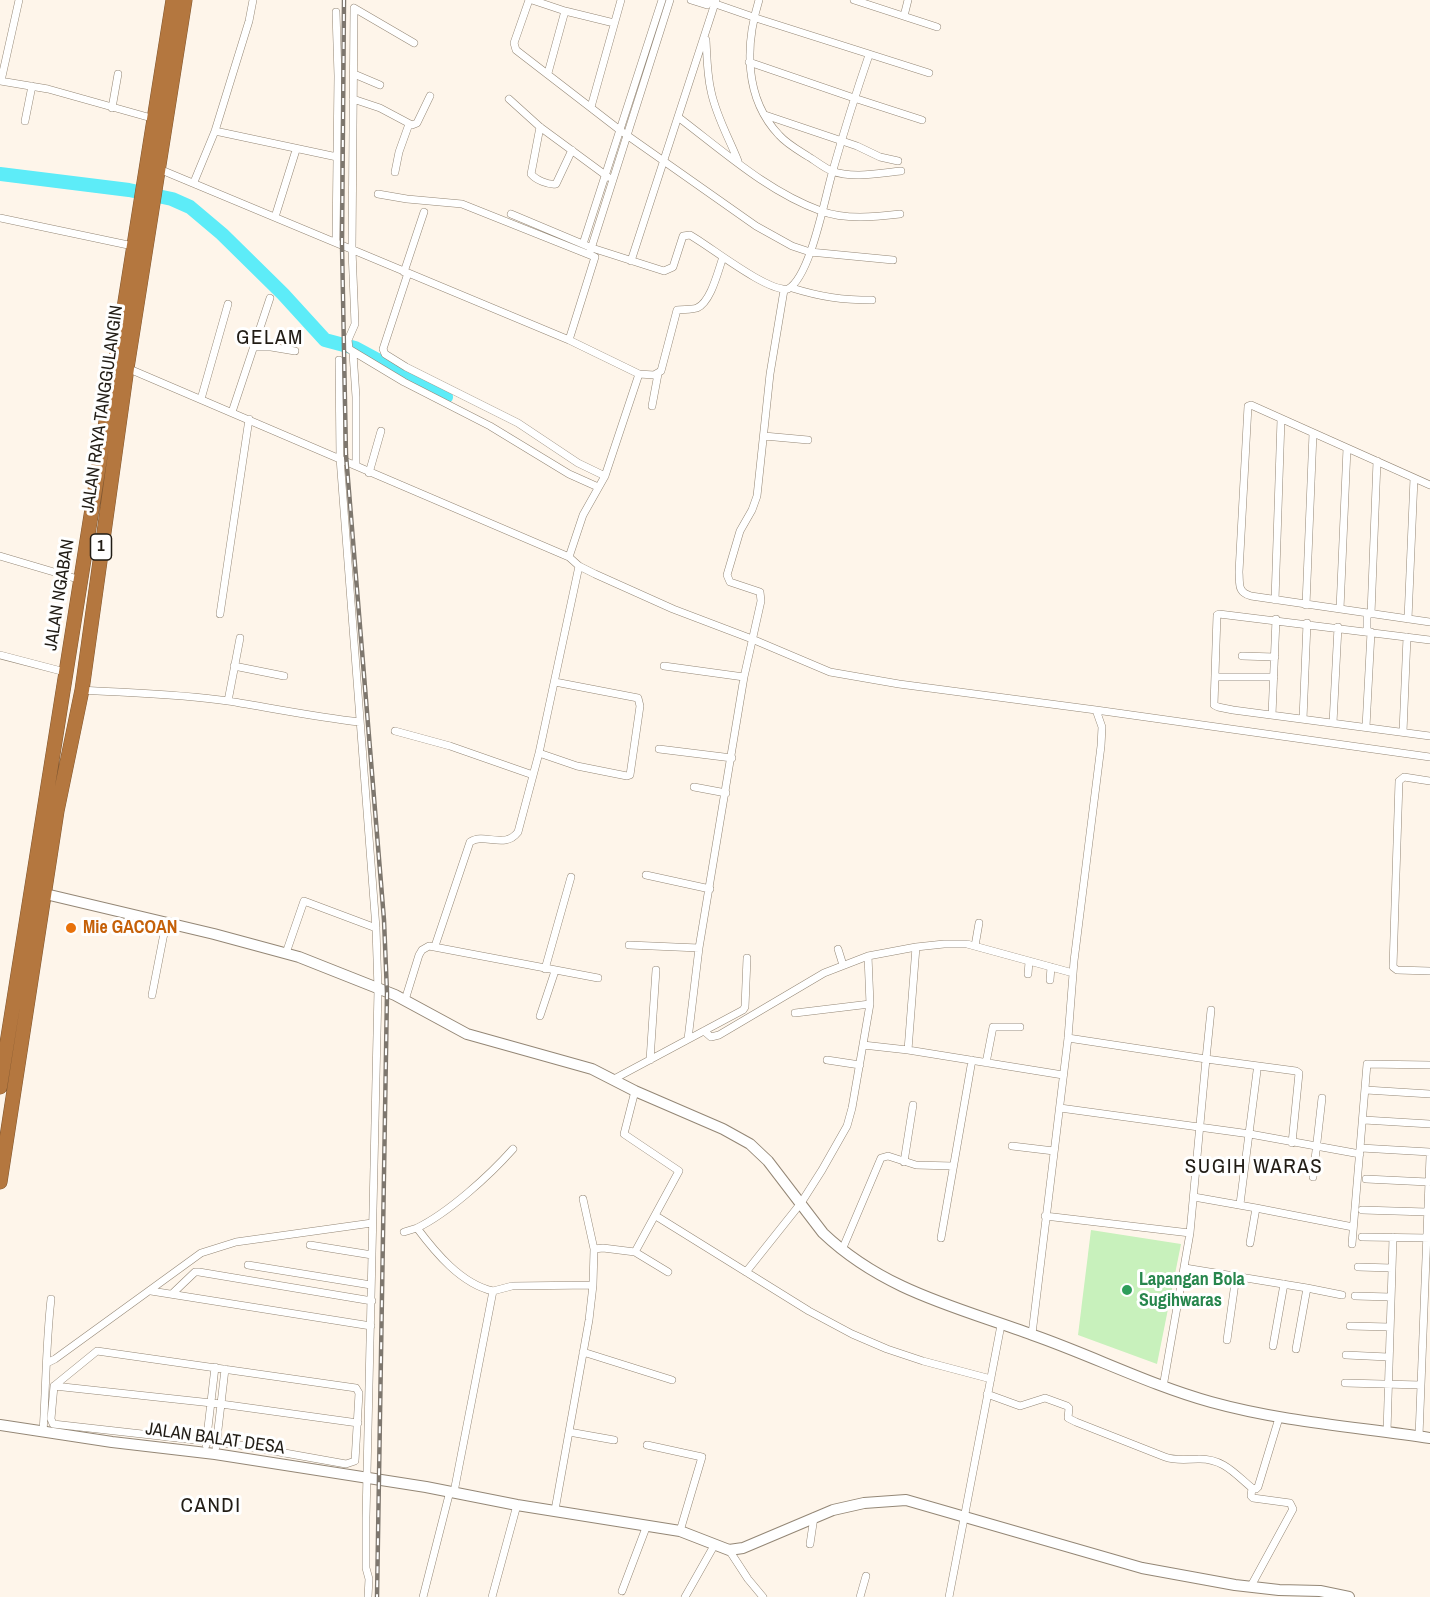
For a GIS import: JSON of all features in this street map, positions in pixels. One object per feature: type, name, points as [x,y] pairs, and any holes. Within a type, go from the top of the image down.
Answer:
[{"type":"highway","name":"JALAN RAYA TANGGULANGIN","points":[[37,892],[57,811],[82,690],[127,368],[149,192],[155,119],[173,0]]},
{"type":"highway","name":"JALAN RAYA TANGGULANGIN","points":[[149,192],[159,169],[185,0]]},
{"type":"highway","name":"JALAN NGABAN","points":[[37,892],[65,672],[133,246],[149,192]]},
{"type":"highway","name":"1","points":[[0,1087],[37,892]]},
{"type":"highway","name":"1","points":[[0,1182],[5,1124],[37,892]]},
{"type":"street","points":[[19,0],[1,81],[48,89],[155,119]]},
{"type":"street","points":[[194,182],[215,131],[249,21],[253,0]]},
{"type":"street","points":[[615,23],[531,0],[514,46],[624,133],[756,226],[792,246],[810,252],[893,260]]},
{"type":"street","points":[[591,107],[621,0]]},
{"type":"street","points":[[569,340],[662,0]]},
{"type":"street","points":[[583,244],[605,175],[624,133],[670,0]]},
{"type":"street","points":[[691,0],[715,4]]},
{"type":"street","points":[[704,0],[755,19],[928,73]]},
{"type":"street","points":[[759,0],[749,62],[759,104],[772,127],[789,144],[832,171],[857,174],[901,171]]},
{"type":"street","points":[[854,0],[869,2],[938,27]]},
{"type":"street","points":[[904,16],[908,0]]},
{"type":"street","points":[[355,4],[414,43]]},
{"type":"street","points":[[355,4],[352,250],[355,324],[350,349],[356,397],[356,466]]},
{"type":"street","points":[[631,261],[715,4]]},
{"type":"street","points":[[548,73],[565,11]]},
{"type":"street","points":[[336,12],[336,242]]},
{"type":"street","points":[[705,35],[711,93],[717,114],[739,163]]},
{"type":"street","points":[[688,1039],[699,948],[744,677],[761,601],[760,592],[727,579],[732,553],[758,493],[770,374],[788,289],[797,280],[810,252],[823,212],[832,171],[869,55]]},
{"type":"street","points":[[749,62],[922,120]]},
{"type":"street","points":[[112,108],[118,74]]},
{"type":"street","points":[[354,74],[380,85]]},
{"type":"street","points":[[25,121],[32,86]]},
{"type":"street","points":[[353,99],[380,108],[414,125],[430,96]]},
{"type":"street","points":[[509,99],[540,127],[613,180]]},
{"type":"street","points":[[765,115],[842,141],[880,157],[898,161]]},
{"type":"street","points":[[678,117],[775,189],[823,212],[862,217],[900,214]]},
{"type":"street","points":[[395,172],[409,124]]},
{"type":"street","points":[[540,127],[531,174],[535,178],[556,184],[572,150]]},
{"type":"street","points":[[215,131],[337,157]]},
{"type":"street","points":[[275,217],[296,150]]},
{"type":"street","points":[[878,173],[880,157]]},
{"type":"street","points":[[159,169],[569,340],[639,374],[658,374]]},
{"type":"street","points":[[378,194],[468,205],[594,252],[664,271],[670,270],[681,240],[686,234],[765,282],[817,296],[842,300],[873,300]]},
{"type":"street","points":[[424,212],[383,349],[385,354],[406,368],[518,423],[578,463],[605,477]]},
{"type":"street","points":[[511,214],[583,244],[594,252]]},
{"type":"street","points":[[0,218],[133,246]]},
{"type":"street","points":[[652,406],[658,374],[664,364],[677,310],[695,309],[703,305],[708,298],[723,257]]},
{"type":"street","points":[[232,412],[270,298]]},
{"type":"street","points":[[201,399],[228,304]]},
{"type":"street","points":[[253,347],[295,351]]},
{"type":"street","points":[[350,349],[408,385],[490,426],[569,474],[599,486]]},
{"type":"street","points":[[339,360],[340,458],[376,928],[378,990],[366,1568],[369,1580],[368,1597]]},
{"type":"street","points":[[127,368],[569,557],[579,566],[673,609],[836,674],[1098,716],[1430,757]]},
{"type":"street","points":[[569,557],[583,515],[605,477],[639,374]]},
{"type":"street","points":[[1430,485],[1251,405],[1247,408],[1239,572],[1242,592],[1251,596],[1306,605],[1430,622]]},
{"type":"street","points":[[220,614],[249,419]]},
{"type":"street","points":[[1275,600],[1281,419]]},
{"type":"street","points":[[369,473],[381,431]]},
{"type":"street","points":[[1306,605],[1313,433]]},
{"type":"street","points":[[764,436],[808,440]]},
{"type":"street","points":[[1340,609],[1347,448]]},
{"type":"street","points":[[1366,727],[1368,614],[1377,461]]},
{"type":"street","points":[[1408,619],[1414,478]]},
{"type":"street","points":[[0,556],[81,580]]},
{"type":"street","points":[[435,946],[470,842],[477,839],[501,842],[514,837],[521,823],[539,754],[579,566]]},
{"type":"street","points":[[1430,640],[1222,613],[1217,615],[1214,705],[1430,736]]},
{"type":"street","points":[[1272,715],[1276,619]]},
{"type":"street","points":[[1304,719],[1307,623]]},
{"type":"street","points":[[1333,723],[1338,627]]},
{"type":"street","points":[[1403,732],[1407,637]]},
{"type":"street","points":[[228,701],[240,638]]},
{"type":"street","points":[[0,655],[65,672]]},
{"type":"street","points":[[1242,656],[1275,657]]},
{"type":"street","points":[[234,666],[284,676]]},
{"type":"street","points":[[664,666],[744,677]]},
{"type":"street","points":[[1216,678],[1274,677]]},
{"type":"street","points":[[539,754],[577,766],[627,776],[630,774],[640,706],[638,698],[555,682]]},
{"type":"street","points":[[82,690],[228,701],[316,717],[360,722]]},
{"type":"street","points":[[1032,1334],[1101,746],[1098,716]]},
{"type":"street","points":[[395,731],[450,746],[533,775]]},
{"type":"street","points":[[659,749],[732,758]]},
{"type":"street","points":[[1430,781],[1404,777],[1399,781],[1393,967],[1396,970],[1430,971]]},
{"type":"street","points":[[694,787],[726,793]]},
{"type":"street","points":[[646,875],[710,890]]},
{"type":"street","points":[[545,969],[571,877]]},
{"type":"street","points":[[37,892],[286,953],[405,1000],[467,1034],[582,1065],[723,1129],[750,1144],[768,1161],[822,1233],[842,1250],[917,1295],[1032,1334],[1163,1387],[1213,1403],[1279,1418],[1424,1437],[1421,1385],[1430,1154],[1316,1147],[1250,1134],[1060,1108]]},
{"type":"street","points":[[286,953],[304,901],[376,928]]},
{"type":"street","points":[[152,995],[166,922]]},
{"type":"street","points":[[976,940],[979,923]]},
{"type":"street","points":[[707,1033],[719,1035],[824,973],[841,959],[976,940],[1029,962],[1073,972]]},
{"type":"street","points":[[628,945],[699,948]]},
{"type":"street","points":[[405,1000],[419,954],[424,948],[435,946],[463,954],[598,978]]},
{"type":"street","points":[[908,1050],[916,948]]},
{"type":"street","points":[[746,1272],[801,1203],[847,1126],[870,1004],[868,956]]},
{"type":"street","points":[[635,1252],[679,1172],[624,1134],[624,1085],[650,1060],[688,1039],[707,1033],[744,1009],[747,958]]},
{"type":"street","points":[[1028,974],[1029,962]]},
{"type":"street","points":[[1050,967],[1050,980]]},
{"type":"street","points":[[650,1060],[656,970]]},
{"type":"street","points":[[540,1016],[555,971]]},
{"type":"street","points":[[795,1012],[870,1004]]},
{"type":"street","points":[[1163,1387],[1190,1233],[1211,1010]]},
{"type":"street","points":[[986,1063],[993,1027],[1020,1027]]},
{"type":"street","points":[[1068,1038],[1296,1071],[1299,1073],[1292,1143]]},
{"type":"street","points":[[863,1045],[1063,1075]]},
{"type":"street","points":[[827,1060],[860,1065]]},
{"type":"street","points":[[941,1238],[972,1060]]},
{"type":"street","points":[[1352,1244],[1368,1064],[1430,1065]]},
{"type":"street","points":[[1240,1204],[1257,1071]]},
{"type":"street","points":[[1366,1090],[1430,1094]]},
{"type":"street","points":[[1313,1177],[1322,1098]]},
{"type":"street","points":[[904,1161],[913,1105]]},
{"type":"street","points":[[1364,1120],[1430,1124]]},
{"type":"street","points":[[1012,1146],[1054,1151]]},
{"type":"street","points":[[404,1232],[419,1230],[431,1221],[501,1162],[513,1149]]},
{"type":"street","points":[[842,1250],[881,1158],[888,1156],[916,1165],[953,1166]]},
{"type":"street","points":[[1366,1179],[1428,1182]]},
{"type":"street","points":[[1194,1197],[1353,1227]]},
{"type":"street","points":[[555,1510],[583,1352],[598,1249],[583,1199]]},
{"type":"street","points":[[1250,1243],[1256,1208]]},
{"type":"street","points":[[1362,1210],[1427,1212]]},
{"type":"street","points":[[656,1216],[821,1318],[874,1344],[933,1365],[991,1379]]},
{"type":"street","points":[[1045,1216],[1190,1233]]},
{"type":"street","points":[[47,1364],[154,1291],[201,1253],[223,1245],[372,1224]]},
{"type":"street","points":[[419,1230],[457,1273],[493,1291],[512,1286],[593,1285]]},
{"type":"street","points":[[1362,1237],[1428,1238]]},
{"type":"street","points":[[1387,1432],[1393,1237]]},
{"type":"street","points":[[310,1245],[372,1255]]},
{"type":"street","points":[[598,1249],[635,1252],[669,1272]]},
{"type":"street","points":[[248,1265],[371,1286]]},
{"type":"street","points":[[1358,1267],[1392,1268]]},
{"type":"street","points":[[1185,1268],[1342,1295]]},
{"type":"street","points":[[170,1294],[195,1272],[199,1272],[372,1301]]},
{"type":"street","points":[[1227,1340],[1236,1276]]},
{"type":"street","points":[[1273,1346],[1284,1284]]},
{"type":"street","points":[[1296,1349],[1307,1288]]},
{"type":"street","points":[[154,1291],[371,1326]]},
{"type":"street","points":[[423,1597],[452,1491],[493,1291]]},
{"type":"street","points":[[1355,1296],[1391,1297]]},
{"type":"street","points":[[43,1432],[47,1377],[46,1340],[51,1299]]},
{"type":"street","points":[[949,1597],[1001,1325]]},
{"type":"street","points":[[1350,1326],[1390,1327]]},
{"type":"street","points":[[97,1351],[225,1369],[356,1388],[359,1393],[355,1461],[350,1464],[211,1448],[52,1424],[54,1386],[97,1351]]},
{"type":"street","points":[[583,1352],[672,1380]]},
{"type":"street","points":[[1346,1355],[1389,1357]]},
{"type":"street","points":[[211,1448],[210,1403],[215,1367]]},
{"type":"street","points":[[211,1448],[222,1404],[225,1369]]},
{"type":"street","points":[[1345,1383],[1421,1385]]},
{"type":"street","points":[[54,1386],[222,1404],[358,1423]]},
{"type":"street","points":[[987,1394],[1020,1406],[1038,1398],[1047,1398],[1067,1406],[1069,1408],[1068,1418],[1076,1422],[1170,1459],[1202,1459],[1225,1465],[1257,1499],[1290,1503],[1293,1509],[1251,1586]]},
{"type":"street","points":[[1251,1492],[1258,1486],[1279,1418]]},
{"type":"street","name":"JALAN BALAT DESA","points":[[0,1425],[43,1432],[211,1448],[368,1478],[680,1531],[729,1550]]},
{"type":"street","points":[[569,1432],[614,1440]]},
{"type":"street","points":[[647,1444],[702,1457],[680,1531]]},
{"type":"street","points":[[763,1597],[729,1550],[743,1548],[814,1517],[848,1506],[899,1500],[913,1501],[1142,1568],[1251,1586],[1320,1591],[1349,1597]]},
{"type":"street","points":[[492,1597],[517,1504]]},
{"type":"street","points":[[810,1544],[814,1517]]},
{"type":"street","points":[[622,1591],[647,1525]]},
{"type":"street","points":[[685,1597],[715,1544]]},
{"type":"street","points":[[860,1597],[866,1575]]},
{"type":"green space","name":"Lapangan Bola Sugihwaras","points":[[1091,1230],[1181,1244],[1157,1364],[1078,1335]]},
{"type":"waterway","points":[[0,174],[129,190],[172,199],[190,207],[222,234],[283,294],[325,340],[355,348],[446,397]]},
{"type":"railway","points":[[344,0],[342,245],[346,455],[384,920],[387,993],[377,1597]]},
{"type":"place","name":"Mie GACOAN","points":[[71,928]]},
{"type":"place","name":"Lapangan Bola Sugihwaras","points":[[1127,1290]]},
{"type":"district","name":"GELAM","points":[[270,338]]},
{"type":"district","name":"SUGIH WARAS","points":[[1254,1167]]},
{"type":"district","name":"CANDI","points":[[211,1506]]}]
